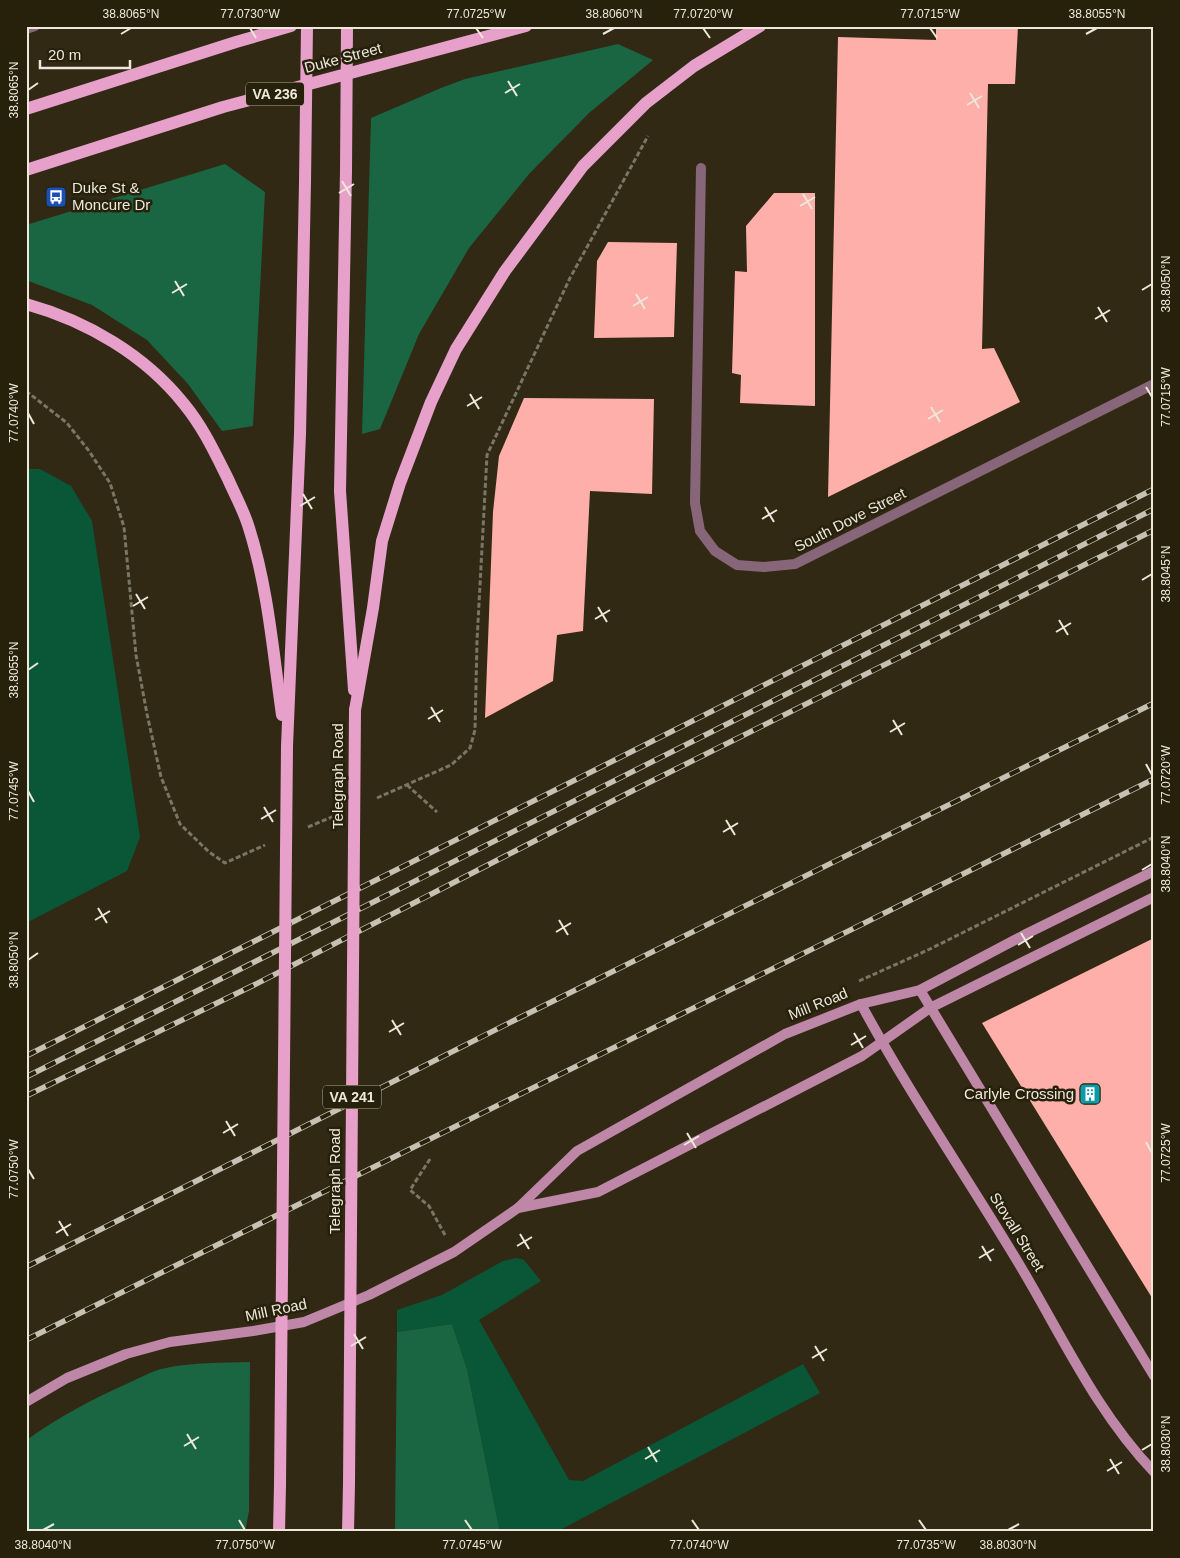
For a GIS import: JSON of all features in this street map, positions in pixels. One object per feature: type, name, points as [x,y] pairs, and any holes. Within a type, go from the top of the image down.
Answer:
[{"type":"main road","points":[[26,109],[291,26]]},
{"type":"main road","points":[[279,1532],[287,746],[300,434],[307,26]]},
{"type":"main road","points":[[347,26],[340,491],[355,710]]},
{"type":"main road","name":"Duke Street","points":[[26,170],[223,108],[526,26]]},
{"type":"main road","points":[[355,710],[373,608],[382,541],[400,483],[428,411],[456,349],[510,264],[583,166],[646,103],[694,66],[760,26]]},
{"type":"main road","points":[[26,304],[44,309],[84,326],[109,339],[138,358],[184,404],[211,444],[249,527],[264,586],[287,746]]},
{"type":"main road","name":"Telegraph Road","points":[[348,1532],[355,710]]},
{"type":"street","points":[[26,29],[35,26]]},
{"type":"street","name":"South Dove Street","points":[[701,168],[695,503],[700,531],[715,551],[737,565],[764,568],[795,564],[1154,384]]},
{"type":"street","name":"Mill Road","points":[[26,1402],[68,1378],[126,1354],[170,1342],[304,1322],[369,1295],[454,1252],[518,1208],[577,1151],[785,1034],[861,1004],[920,990],[1026,934],[1154,871]]},
{"type":"street","name":"Mill Road","points":[[518,1208],[598,1192],[862,1056],[930,1008],[1154,897]]},
{"type":"street","points":[[920,990],[1154,1376]]},
{"type":"street","name":"Stovall Street","points":[[861,1004],[882,1043],[1022,1268],[1099,1401],[1141,1459],[1154,1472]]},
{"type":"path","points":[[370,800],[451,765],[470,748],[475,730],[477,641],[487,456],[570,278],[648,136]]},
{"type":"path","points":[[26,391],[67,423],[89,451],[110,483],[124,527],[136,655],[147,714],[161,777],[180,824],[209,852],[225,862],[271,843]]},
{"type":"path","points":[[407,785],[438,812]]},
{"type":"path","points":[[307,828],[334,816]]},
{"type":"path","points":[[852,984],[930,949],[1154,837]]},
{"type":"path","points":[[430,1160],[410,1190],[429,1206],[454,1252]]},
{"type":"green space","points":[[618,44],[653,60],[589,113],[529,174],[469,248],[419,334],[380,429],[362,434],[371,118],[465,79]]},
{"type":"green space","points":[[225,164],[265,192],[253,426],[222,431],[188,384],[147,340],[92,305],[26,280],[26,225]]},
{"type":"green space","points":[[26,469],[40,469],[71,486],[92,521],[140,837],[127,871],[26,923]]},
{"type":"green space","points":[[516,1258],[524,1260],[541,1281],[479,1320],[569,1480],[583,1481],[803,1364],[820,1393],[556,1532],[500,1532],[467,1369],[452,1324],[397,1332],[397,1310],[442,1295],[503,1261]]},
{"type":"green space","points":[[452,1324],[467,1369],[500,1532],[395,1532],[397,1332]]},
{"type":"green space","points":[[250,1362],[249,1511],[245,1532],[26,1532],[26,1441],[28,1439],[86,1403],[155,1371],[208,1363]]},
{"type":"building","points":[[936,26],[1018,26],[1015,84],[988,84],[982,349],[994,348],[1020,402],[828,497],[838,37],[936,40]]},
{"type":"building","points":[[774,193],[815,193],[815,406],[740,403],[741,375],[732,373],[735,271],[747,272],[746,226]]},
{"type":"building","points":[[608,242],[677,243],[674,337],[594,338],[597,261]]},
{"type":"building","points":[[524,398],[654,399],[652,494],[590,491],[583,631],[557,635],[553,681],[485,718],[493,512],[499,456]]},
{"type":"building","name":"Carlyle Crossing","points":[[1154,938],[1154,1301],[982,1023]]},
{"type":"railway","points":[[26,1056],[1154,489]]},
{"type":"railway","points":[[26,1077],[1154,509]]},
{"type":"railway","points":[[26,1096],[254,985],[636,789],[1154,530]]},
{"type":"railway","points":[[26,1267],[515,1020],[1154,703]]},
{"type":"railway","points":[[26,1340],[1154,779]]},
{"type":"place","name":"Duke St & Moncure Dr","points":[[56,197]]},
{"type":"place","name":"Carlyle Crossing","points":[[1090,1094]]}]
